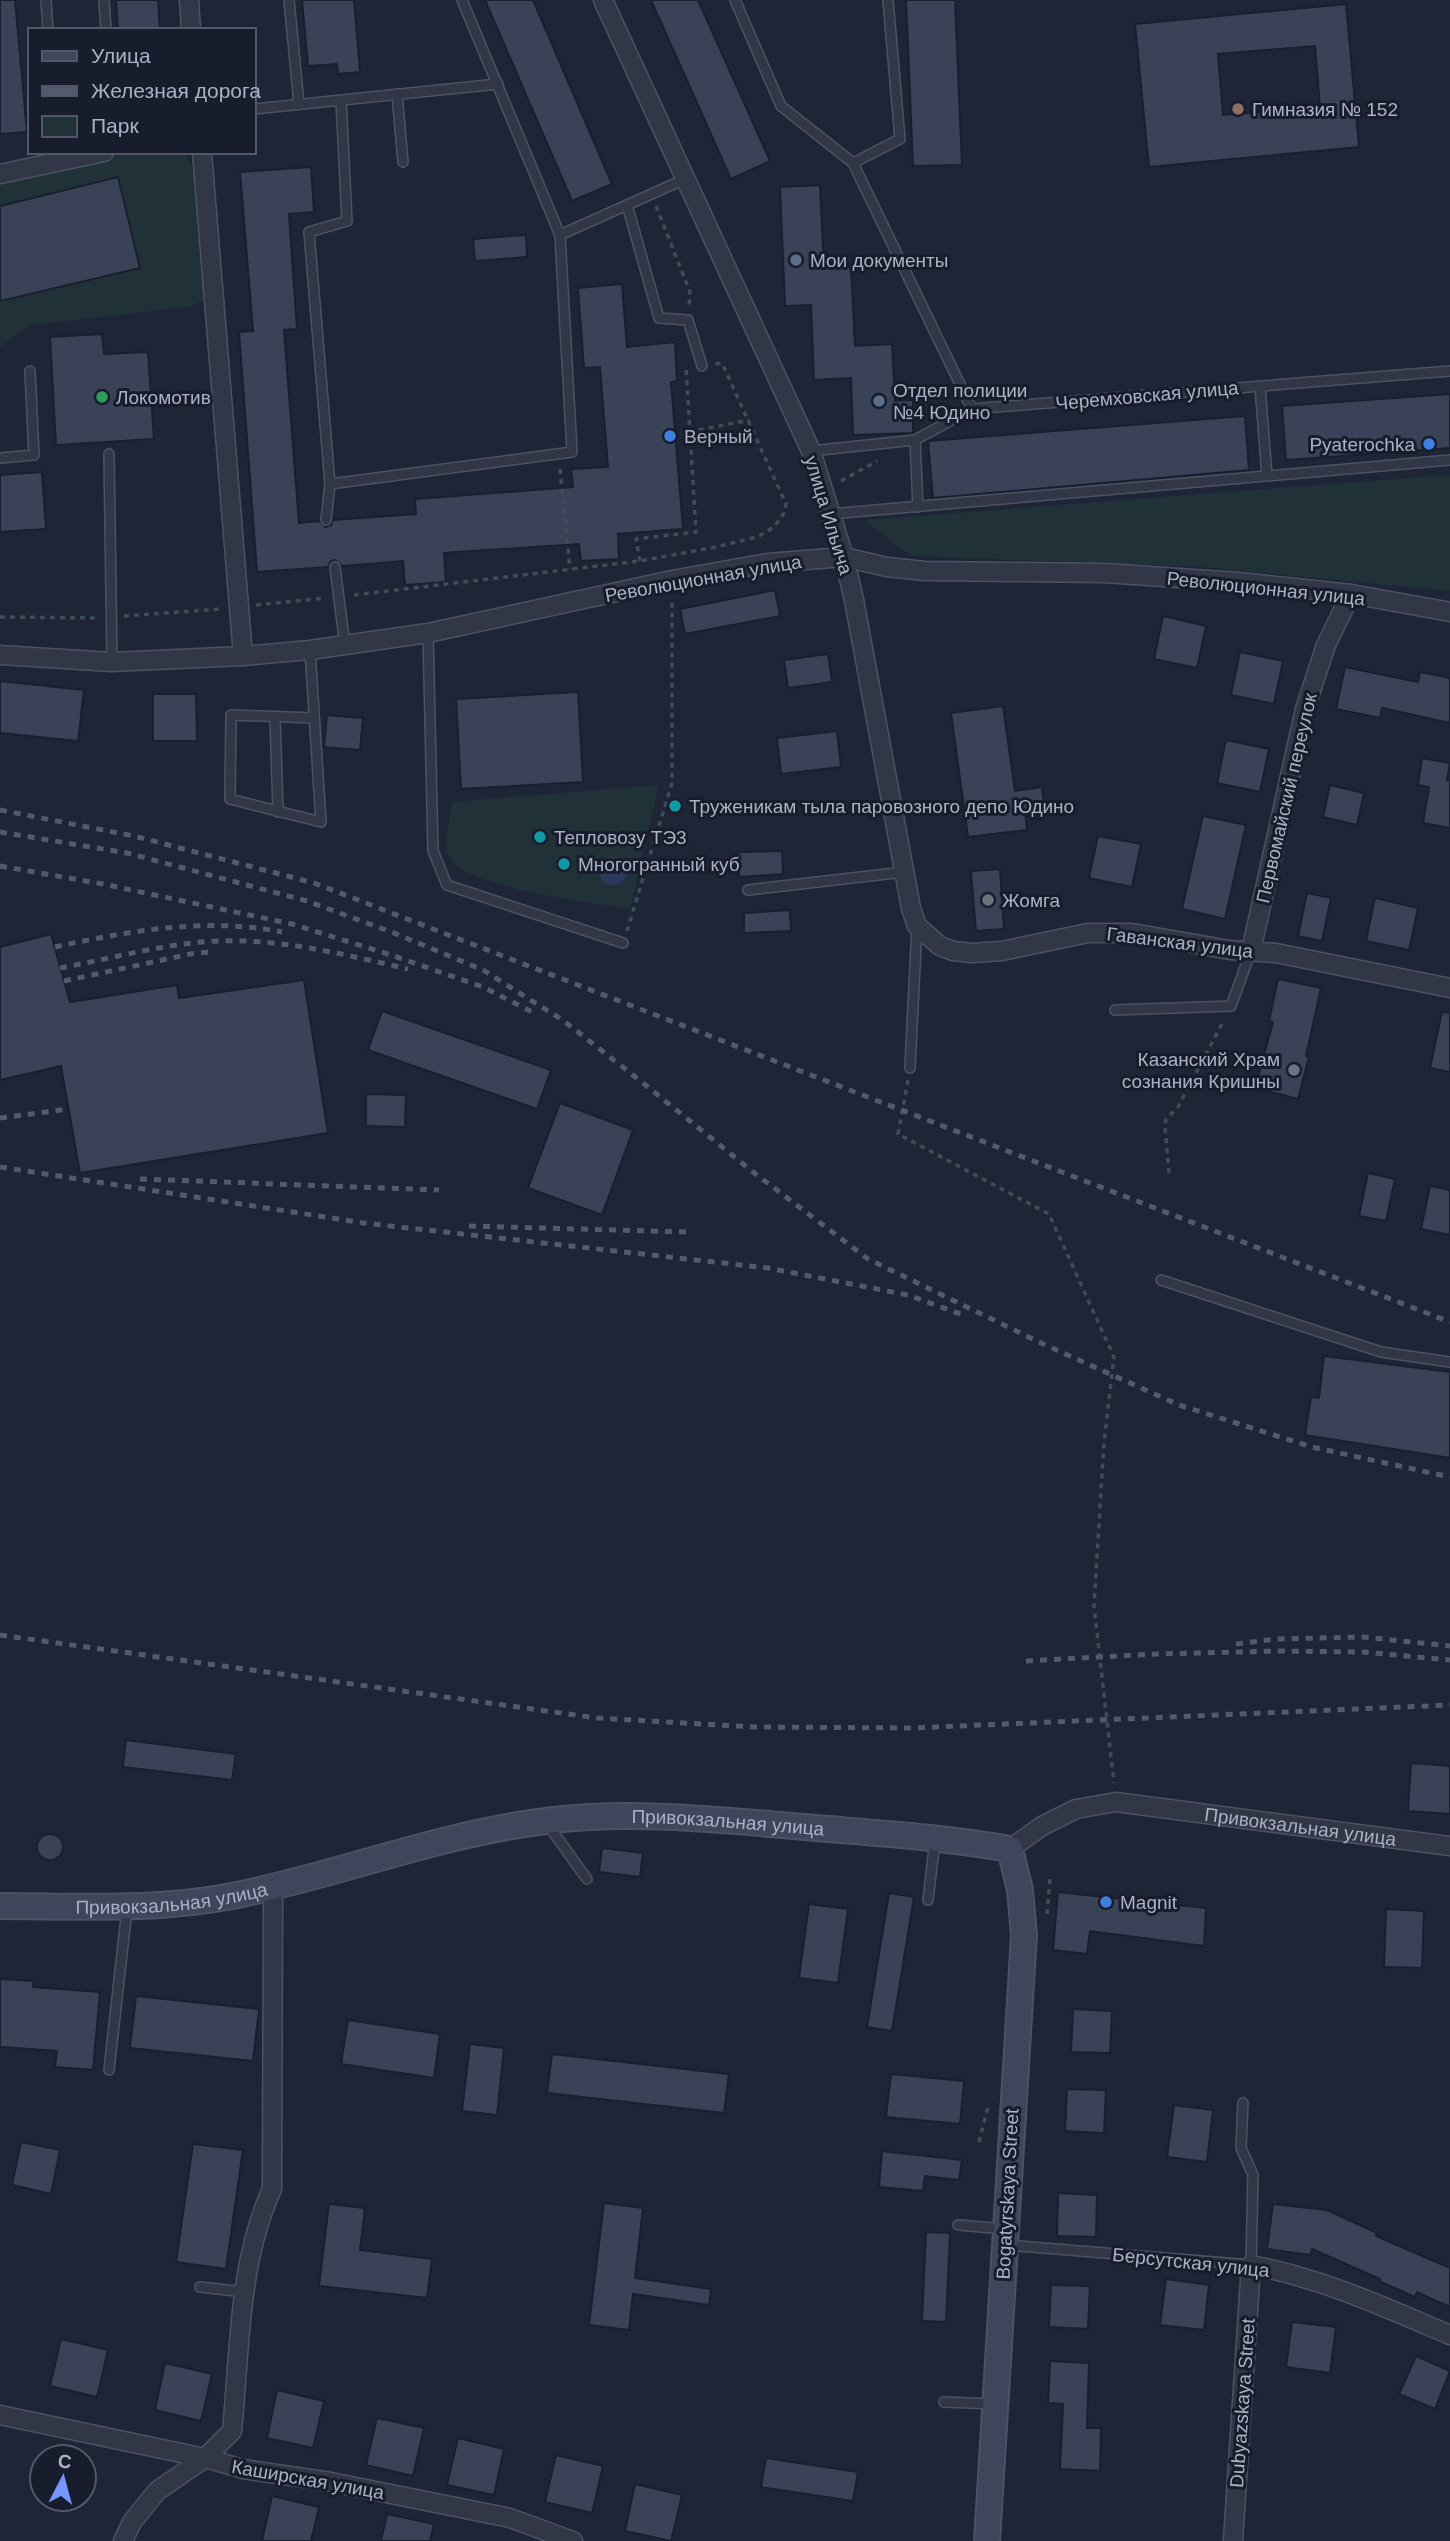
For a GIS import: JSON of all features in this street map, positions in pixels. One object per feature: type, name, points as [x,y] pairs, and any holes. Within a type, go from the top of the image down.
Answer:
[{"type":"main road","name":"Привокзальная улица","points":[[0,1906],[127,1906],[232,1896],[488,1831],[595,1816],[728,1821],[935,1839],[1010,1849]]},
{"type":"main road","name":"Bogatyrskaya Street","points":[[987,2541],[1024,1935],[1020,1890],[1010,1849]]},
{"type":"street","points":[[189,0],[191,28]]},
{"type":"street","name":"улица Ильича","points":[[603,0],[811,451],[844,557],[854,600],[904,872],[917,926]]},
{"type":"street","points":[[0,174],[57,157],[85,154]]},
{"type":"street","points":[[202,154],[243,656]]},
{"type":"street","name":"Революционная улица","points":[[0,655],[112,662],[243,656],[345,646],[428,633],[672,579],[768,563],[844,557],[887,567],[925,571],[1104,573],[1238,582],[1352,594],[1450,612]]},
{"type":"street","name":"Первомайский переулок","points":[[1251,951],[1305,709],[1326,645],[1352,594]]},
{"type":"street","name":"Гаванская улица","points":[[917,926],[940,946],[953,951],[1002,951],[1088,933],[1109,932],[1276,953],[1450,988]]},
{"type":"street","name":"Привокзальная улица","points":[[1010,1849],[1042,1826],[1076,1809],[1116,1802],[1450,1846]]},
{"type":"street","points":[[122,2541],[132,2522],[157,2491],[205,2458],[232,2431],[245,2292],[260,2215],[272,2189],[273,1886]]},
{"type":"street","name":"Берсутская улица","points":[[1251,2266],[1294,2274],[1349,2291],[1450,2335]]},
{"type":"street","name":"Dubyazskaya Street","points":[[1233,2541],[1251,2266]]},
{"type":"street","name":"Каширская улица","points":[[0,2415],[205,2458],[243,2469],[331,2482],[510,2518],[573,2541]]},
{"type":"lane","points":[[46,0],[48,28]]},
{"type":"lane","points":[[104,0],[106,28]]},
{"type":"lane","points":[[289,0],[299,104]]},
{"type":"lane","points":[[330,484],[572,452],[560,235],[462,0]]},
{"type":"lane","points":[[735,0],[781,106],[853,163],[972,409]]},
{"type":"lane","points":[[853,163],[900,139],[888,0]]},
{"type":"lane","points":[[256,109],[498,84]]},
{"type":"lane","points":[[397,94],[403,162]]},
{"type":"lane","points":[[326,520],[330,484],[309,232],[347,221],[341,100]]},
{"type":"lane","points":[[560,235],[685,179]]},
{"type":"lane","points":[[627,205],[659,318],[688,320],[702,366]]},
{"type":"lane","name":"Черемховская улица","points":[[811,451],[915,440],[972,409],[1450,371]]},
{"type":"lane","points":[[0,458],[34,455],[30,372]]},
{"type":"lane","points":[[1260,386],[1267,476]]},
{"type":"lane","points":[[915,440],[918,507]]},
{"type":"lane","points":[[109,454],[112,662]]},
{"type":"lane","points":[[830,514],[1450,460]]},
{"type":"lane","points":[[335,566],[345,646]]},
{"type":"lane","points":[[428,633],[433,851],[447,885],[623,943]]},
{"type":"lane","points":[[310,650],[321,822],[230,799],[231,715],[314,718]]},
{"type":"lane","points":[[275,718],[278,811]]},
{"type":"lane","points":[[748,890],[904,872]]},
{"type":"lane","name":"улица Ильича","points":[[910,1068],[917,926]]},
{"type":"lane","name":"Первомайский переулок","points":[[1231,1006],[1251,951]]},
{"type":"lane","points":[[1115,1010],[1231,1006]]},
{"type":"lane","points":[[1161,1280],[1381,1352],[1450,1362]]},
{"type":"lane","points":[[545,1821],[587,1879]]},
{"type":"lane","points":[[928,1900],[935,1839]]},
{"type":"lane","points":[[109,2070],[127,1906]]},
{"type":"lane","points":[[1243,2103],[1241,2148],[1253,2175],[1251,2266]]},
{"type":"lane","name":"Берсутская улица","points":[[958,2225],[1004,2237],[1251,2266]]},
{"type":"lane","points":[[200,2287],[245,2292]]},
{"type":"lane","points":[[944,2402],[995,2404]]},
{"type":"path","points":[[652,194],[690,292],[688,320]]},
{"type":"path","points":[[640,561],[636,539],[696,532],[686,357]]},
{"type":"path","points":[[0,617],[110,618],[340,597],[640,561],[757,537],[774,527],[784,513],[786,504],[722,363],[685,369]]},
{"type":"path","points":[[689,432],[749,420]]},
{"type":"path","points":[[558,453],[570,570]]},
{"type":"path","points":[[623,943],[672,783],[672,579]]},
{"type":"path","points":[[1169,1173],[1166,1119],[1178,1107],[1231,1006]]},
{"type":"path","points":[[910,1068],[898,1134],[1049,1214],[1114,1357],[1104,1442],[1094,1606],[1116,1802]]},
{"type":"path","points":[[979,2141],[991,2093]]},
{"type":"green space","points":[[95,154],[185,154],[200,198],[205,287],[203,301],[188,307],[31,325],[0,347],[0,174]]},
{"type":"green space","points":[[1450,475],[1450,591],[1203,567],[911,556],[864,520]]},
{"type":"green space","points":[[659,785],[630,909],[503,885],[459,867],[448,855],[447,837],[452,802]]},
{"type":"water","points":[[613,857],[623,861],[627,871],[623,881],[613,885],[603,881],[599,871],[603,861]]},
{"type":"building","points":[[0,0],[15,0],[27,132],[0,134]]},
{"type":"building","points":[[116,0],[158,0],[160,28],[118,28]]},
{"type":"building","points":[[302,0],[354,0],[360,72],[338,74],[337,64],[308,66]]},
{"type":"building","points":[[485,0],[533,0],[612,184],[572,201]]},
{"type":"building","points":[[651,0],[698,0],[770,161],[731,179]]},
{"type":"building","points":[[906,0],[955,0],[962,165],[913,166]]},
{"type":"building","points":[[1346,4],[1359,147],[1149,167],[1135,24]],"holes":[[[1315,46],[1320,107],[1223,115],[1218,54]]]},
{"type":"building","points":[[311,167],[314,212],[289,214],[297,329],[284,330],[299,523],[319,521],[326,527],[331,525],[333,520],[416,514],[415,499],[573,487],[571,469],[608,467],[600,367],[584,368],[578,288],[622,284],[627,347],[675,342],[677,381],[671,382],[683,529],[618,534],[619,559],[581,561],[579,544],[444,553],[446,582],[405,585],[403,561],[342,566],[335,560],[330,562],[328,567],[257,572],[239,332],[253,331],[240,172]]},
{"type":"building","points":[[118,177],[140,268],[0,301],[0,206]]},
{"type":"building","points":[[820,185],[824,268],[851,267],[855,346],[892,344],[895,401],[913,400],[913,433],[853,435],[851,378],[814,380],[811,305],[785,306],[780,187]]},
{"type":"building","points":[[526,235],[527,257],[475,261],[473,239]]},
{"type":"building","name":"Локомотив","points":[[102,334],[104,354],[148,352],[154,439],[56,445],[50,337]]},
{"type":"building","points":[[1450,394],[1450,448],[1286,460],[1282,406]]},
{"type":"building","points":[[1245,416],[1249,470],[933,498],[928,441]]},
{"type":"building","points":[[42,472],[46,529],[0,532],[0,475]]},
{"type":"building","points":[[775,590],[780,616],[685,634],[680,609]]},
{"type":"building","points":[[1163,616],[1206,626],[1197,668],[1154,659]]},
{"type":"building","points":[[1240,652],[1283,661],[1274,704],[1231,695]]},
{"type":"building","points":[[828,654],[832,682],[788,688],[784,660]]},
{"type":"building","points":[[1345,667],[1418,682],[1420,672],[1450,678],[1450,723],[1382,708],[1380,718],[1336,709]]},
{"type":"building","points":[[0,681],[84,690],[78,741],[0,733]]},
{"type":"building","points":[[578,692],[583,782],[461,789],[456,699]]},
{"type":"building","points":[[153,694],[196,694],[197,741],[153,741]]},
{"type":"building","points":[[1003,706],[1015,791],[1042,787],[1044,807],[1025,810],[1027,830],[968,837],[951,713]]},
{"type":"building","points":[[327,715],[363,718],[360,750],[324,747]]},
{"type":"building","points":[[837,731],[841,767],[781,774],[777,738]]},
{"type":"building","points":[[1226,740],[1269,749],[1260,792],[1217,783]]},
{"type":"building","points":[[1422,758],[1450,763],[1447,780],[1450,780],[1450,828],[1423,823],[1429,787],[1418,785]]},
{"type":"building","points":[[1330,785],[1364,793],[1357,825],[1323,817]]},
{"type":"building","points":[[1203,816],[1246,825],[1225,919],[1182,909]]},
{"type":"building","points":[[1098,836],[1141,844],[1132,887],[1089,878]]},
{"type":"building","points":[[782,851],[783,874],[739,877],[737,852]]},
{"type":"building","name":"Жомга","points":[[1000,869],[1004,929],[976,931],[971,871]]},
{"type":"building","points":[[1307,893],[1331,898],[1322,941],[1298,936]]},
{"type":"building","points":[[1375,898],[1418,908],[1409,950],[1366,941]]},
{"type":"building","points":[[790,910],[791,931],[744,933],[744,913]]},
{"type":"building","points":[[51,934],[70,1002],[177,985],[179,998],[304,980],[328,1133],[80,1173],[61,1066],[0,1080],[0,947]]},
{"type":"building","points":[[1278,979],[1321,988],[1306,1056],[1309,1057],[1298,1099],[1255,1088],[1273,1022],[1269,1021]]},
{"type":"building","points":[[382,1011],[551,1070],[537,1109],[368,1050]]},
{"type":"building","points":[[1442,1012],[1450,1013],[1450,1072],[1430,1068]]},
{"type":"building","points":[[366,1094],[406,1095],[405,1127],[366,1126]]},
{"type":"building","points":[[560,1103],[633,1130],[602,1215],[528,1188]]},
{"type":"building","points":[[1368,1173],[1395,1179],[1386,1221],[1359,1216]]},
{"type":"building","points":[[1430,1186],[1450,1190],[1450,1235],[1421,1229]]},
{"type":"building","points":[[1324,1356],[1450,1372],[1450,1458],[1305,1435],[1311,1397],[1319,1398]]},
{"type":"building","points":[[126,1740],[236,1754],[232,1780],[123,1767]]},
{"type":"building","points":[[1411,1763],[1450,1766],[1450,1814],[1408,1811]]},
{"type":"building","points":[[50,1834],[59,1838],[63,1847],[59,1856],[50,1860],[41,1856],[37,1847],[41,1838]]},
{"type":"building","points":[[602,1848],[643,1853],[640,1877],[599,1872]]},
{"type":"building","points":[[1058,1892],[1206,1908],[1204,1946],[1090,1931],[1087,1954],[1053,1950]]},
{"type":"building","points":[[889,1893],[914,1897],[892,2031],[867,2027]]},
{"type":"building","points":[[809,1904],[848,1909],[838,1983],[799,1978]]},
{"type":"building","points":[[1386,1909],[1424,1911],[1422,1968],[1384,1967]]},
{"type":"building","points":[[0,1979],[34,1981],[33,1987],[100,1992],[93,2070],[55,2067],[57,2051],[0,2047]]},
{"type":"building","points":[[136,1996],[259,2009],[253,2061],[130,2048]]},
{"type":"building","points":[[1073,2009],[1112,2011],[1110,2053],[1071,2052]]},
{"type":"building","points":[[348,2020],[440,2034],[434,2078],[341,2064]]},
{"type":"building","points":[[470,2044],[504,2048],[497,2115],[462,2111]]},
{"type":"building","points":[[552,2054],[729,2074],[724,2113],[547,2093]]},
{"type":"building","points":[[891,2074],[964,2081],[960,2124],[886,2117]]},
{"type":"building","points":[[1067,2089],[1106,2090],[1104,2133],[1065,2131]]},
{"type":"building","points":[[1174,2105],[1213,2110],[1207,2162],[1167,2157]]},
{"type":"building","points":[[21,2142],[60,2150],[51,2194],[12,2185]]},
{"type":"building","points":[[193,2144],[243,2150],[226,2269],[176,2262]]},
{"type":"building","points":[[882,2151],[962,2160],[959,2180],[925,2176],[923,2191],[879,2187]]},
{"type":"building","points":[[1058,2193],[1097,2195],[1096,2237],[1057,2236]]},
{"type":"building","points":[[604,2203],[643,2208],[635,2278],[711,2289],[709,2305],[633,2294],[629,2330],[589,2325]]},
{"type":"building","points":[[329,2204],[365,2208],[360,2250],[432,2259],[427,2298],[319,2286]]},
{"type":"building","points":[[1273,2204],[1327,2210],[1377,2233],[1376,2236],[1450,2268],[1450,2307],[1417,2292],[1415,2297],[1312,2249],[1311,2255],[1267,2249]]},
{"type":"building","points":[[926,2232],[950,2233],[946,2322],[922,2321]]},
{"type":"building","points":[[1166,2279],[1209,2285],[1204,2330],[1160,2325]]},
{"type":"building","points":[[1051,2285],[1090,2286],[1088,2329],[1049,2327]]},
{"type":"building","points":[[1292,2322],[1336,2327],[1330,2373],[1286,2367]]},
{"type":"building","points":[[61,2339],[108,2350],[97,2397],[50,2386]]},
{"type":"building","points":[[1416,2356],[1450,2371],[1435,2409],[1399,2394]]},
{"type":"building","points":[[1050,2361],[1089,2363],[1087,2428],[1101,2428],[1100,2471],[1060,2469],[1063,2404],[1048,2403]]},
{"type":"building","points":[[165,2363],[212,2374],[201,2421],[155,2410]]},
{"type":"building","points":[[277,2390],[324,2401],[313,2448],[267,2438]]},
{"type":"building","points":[[377,2418],[424,2428],[413,2476],[366,2465]]},
{"type":"building","points":[[458,2438],[504,2449],[494,2495],[447,2485]]},
{"type":"building","points":[[556,2455],[603,2466],[592,2513],[545,2502]]},
{"type":"building","points":[[766,2458],[858,2472],[853,2501],[761,2487]]},
{"type":"building","points":[[635,2484],[682,2495],[671,2541],[625,2531]]},
{"type":"building","points":[[272,2496],[319,2507],[311,2541],[262,2541]]},
{"type":"building","points":[[387,2514],[434,2524],[430,2541],[381,2541]]},
{"type":"railway","points":[[0,810],[134,836],[314,883],[1450,1322]]},
{"type":"railway","points":[[0,832],[127,853],[307,901],[483,970],[564,1021],[753,1172],[868,1259],[1041,1343],[1179,1405],[1312,1447],[1450,1477]]},
{"type":"railway","points":[[0,866],[103,884],[292,924],[483,987],[534,1013]]},
{"type":"railway","points":[[55,947],[139,931],[196,926],[282,932]]},
{"type":"railway","points":[[60,968],[192,943],[246,941],[301,947],[408,969]]},
{"type":"railway","points":[[64,981],[195,953],[213,952]]},
{"type":"railway","points":[[0,1118],[69,1109]]},
{"type":"railway","points":[[0,1167],[364,1223],[768,1268],[908,1295],[966,1316]]},
{"type":"railway","points":[[140,1179],[439,1190]]},
{"type":"railway","points":[[469,1226],[687,1232]]},
{"type":"railway","points":[[0,1635],[597,1718],[754,1727],[912,1728],[1450,1705]]},
{"type":"railway","points":[[1236,1644],[1276,1639],[1363,1637],[1450,1646]]},
{"type":"railway","points":[[1026,1661],[1279,1651],[1363,1652],[1450,1660]]},
{"type":"place","name":"Гимназия № 152","points":[[1238,109]]},
{"type":"place","name":"Мои документы","points":[[796,260]]},
{"type":"place","name":"Локомотив","points":[[102,397]]},
{"type":"place","name":"Отдел полиции №4 Юдино","points":[[879,401]]},
{"type":"place","name":"Верный","points":[[670,436]]},
{"type":"place","name":"Pyaterochka","points":[[1429,444]]},
{"type":"place","name":"Труженикам тыла паровозного депо Юдино","points":[[675,806]]},
{"type":"place","name":"Тепловозу ТЭ3","points":[[540,837]]},
{"type":"place","name":"Многогранный куб","points":[[564,864]]},
{"type":"place","name":"Жомга","points":[[988,900]]},
{"type":"place","name":"Казанский Храм сознания Кришны","points":[[1294,1070]]},
{"type":"place","name":"Magnit","points":[[1106,1902]]}]
